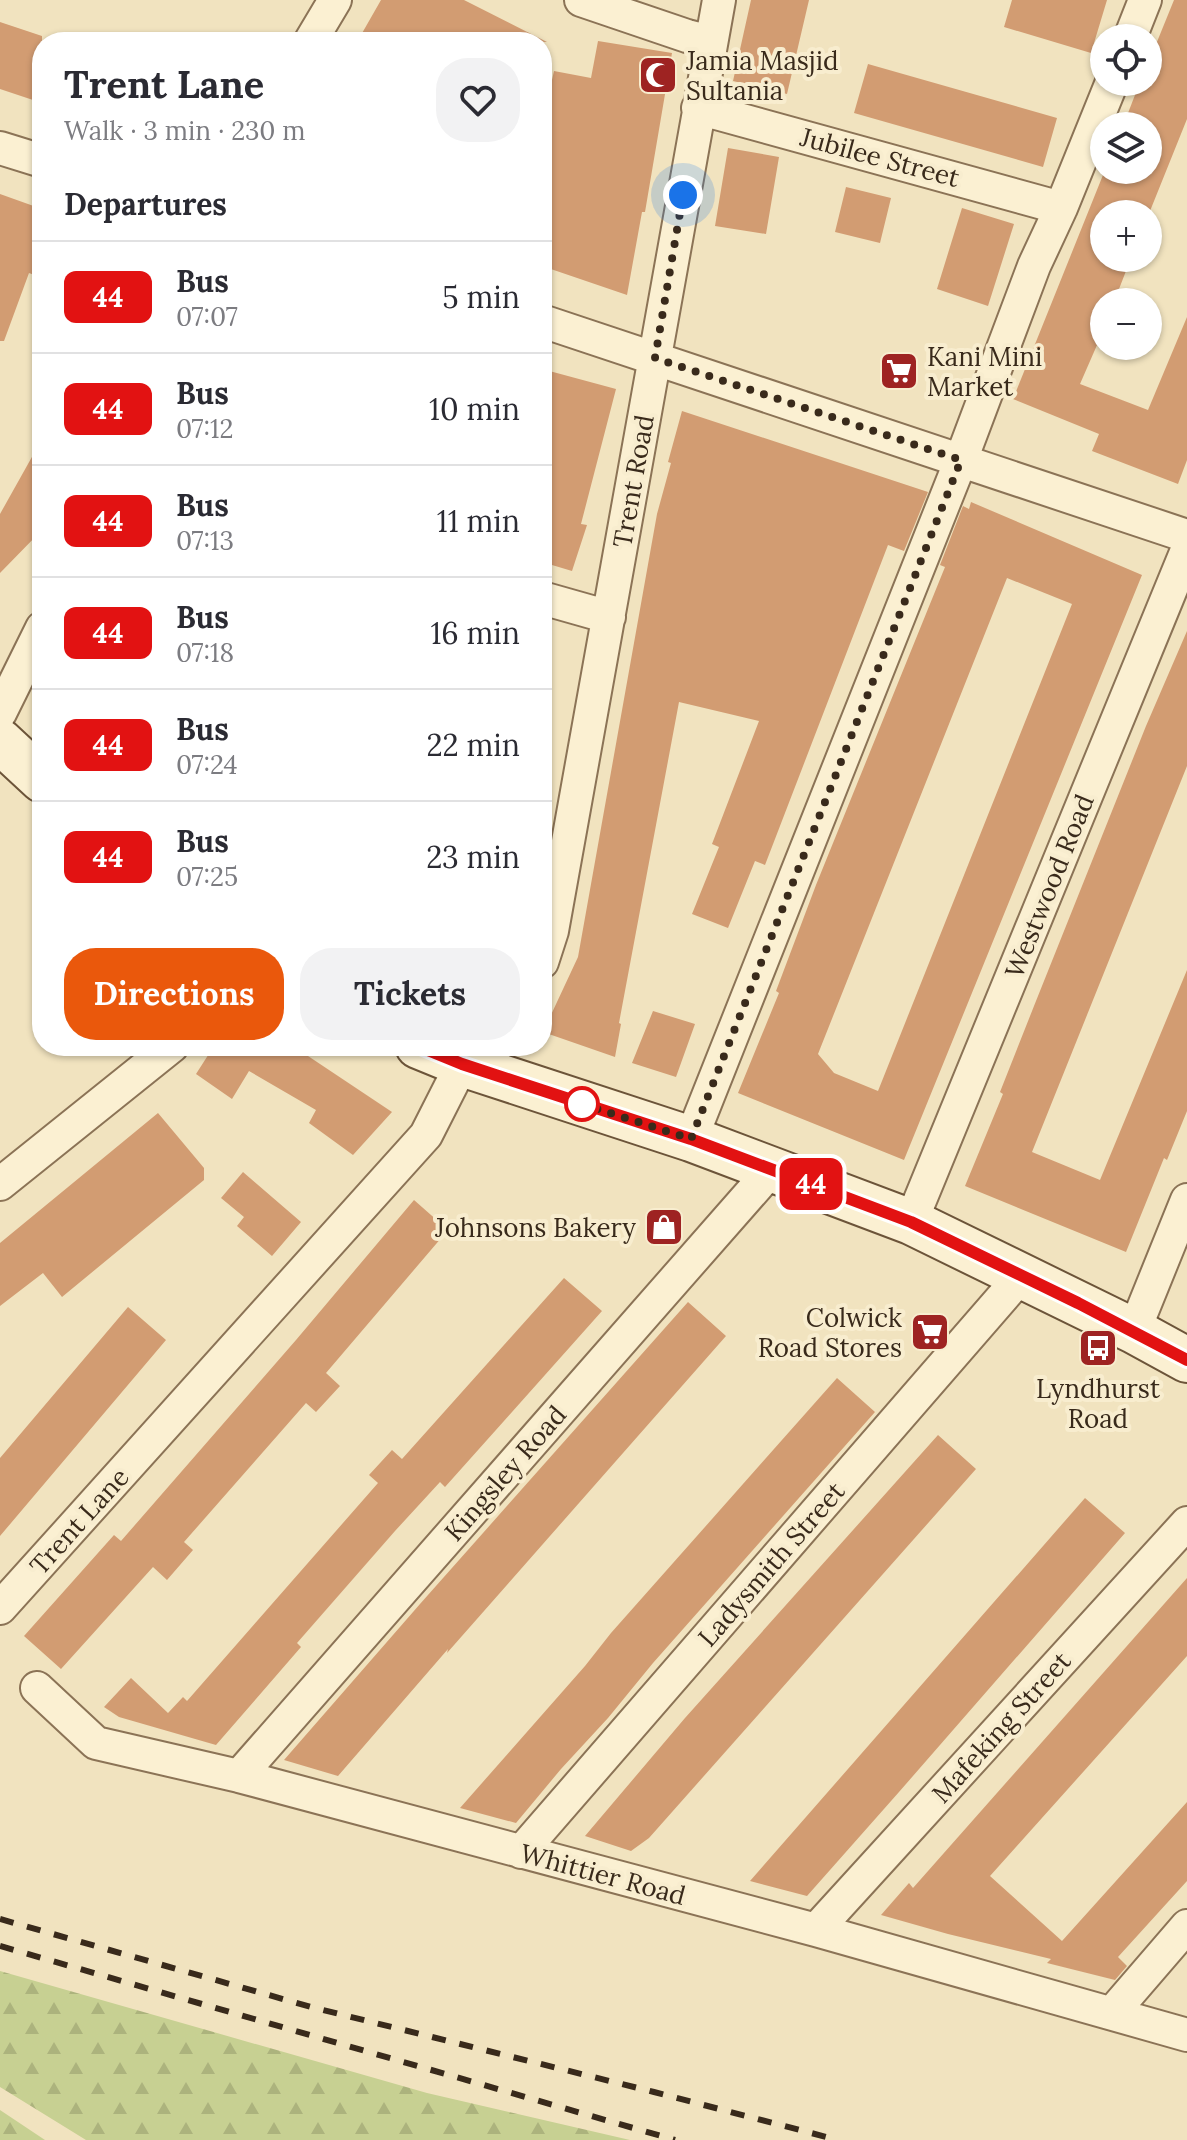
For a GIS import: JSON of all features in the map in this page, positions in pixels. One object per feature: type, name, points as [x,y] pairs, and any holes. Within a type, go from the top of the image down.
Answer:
[{"type":"street","points":[[316,32],[335,0]]},
{"type":"street","points":[[581,0],[710,42]]},
{"type":"street","name":"Trent Road","points":[[552,931],[719,0]]},
{"type":"street","points":[[1136,24],[1145,0]]},
{"type":"street","points":[[691,1139],[961,460],[1034,266],[1106,96]]},
{"type":"street","name":"Jubilee Street","points":[[698,108],[1061,208]]},
{"type":"street","points":[[0,148],[32,158]]},
{"type":"street","points":[[552,324],[1187,536]]},
{"type":"street","name":"Westwood Road","points":[[911,1222],[1187,550]]},
{"type":"street","points":[[552,601],[609,617]]},
{"type":"street","points":[[0,713],[32,648]]},
{"type":"street","points":[[0,741],[32,771]]},
{"type":"street","points":[[0,1184],[160,1056]]},
{"type":"street","name":"Trent Lane","points":[[0,1608],[426,1135],[479,1056]]},
{"type":"street","points":[[483,1056],[911,1222],[1187,1360]]},
{"type":"street","name":"Kingsley Road","points":[[239,1776],[772,1169]]},
{"type":"street","points":[[1134,1331],[1187,1200]]},
{"type":"street","name":"Ladysmith Street","points":[[521,1852],[1022,1275]]},
{"type":"street","name":"Mafeking Street","points":[[816,1930],[1187,1523]]},
{"type":"street","name":"Whittier Road","points":[[37,1688],[96,1743],[239,1776],[816,1930],[1187,2035]]},
{"type":"street","points":[[1112,2013],[1187,1926]]},
{"type":"green space","points":[[0,1971],[427,2093],[630,2140],[86,2140],[0,2087]]},
{"type":"green space","points":[[0,2110],[45,2140],[0,2140]]},
{"type":"building","points":[[381,0],[464,0],[527,32],[363,32]]},
{"type":"building","points":[[751,0],[809,0],[787,94],[733,81]]},
{"type":"building","points":[[1012,0],[1107,0],[1100,24],[1090,24],[1090,53],[1004,27]]},
{"type":"building","points":[[1174,0],[1187,0],[1187,119],[1162,181],[1162,112],[1128,112],[1135,96],[1162,96],[1162,30]]},
{"type":"building","points":[[0,22],[32,33],[32,100],[0,89]]},
{"type":"building","points":[[598,41],[672,53],[645,212],[642,212],[627,295],[552,269],[552,80],[554,71],[591,78]]},
{"type":"building","points":[[868,64],[1057,118],[1043,167],[854,113]]},
{"type":"building","points":[[728,148],[779,157],[766,234],[715,226]]},
{"type":"building","points":[[1099,184],[1161,184],[1154,200],[1093,200]]},
{"type":"building","points":[[846,187],[891,198],[880,243],[835,232]]},
{"type":"building","points":[[0,194],[32,205],[32,274],[29,273],[4,341],[0,341]]},
{"type":"building","points":[[1090,207],[1090,272],[1126,272],[1119,288],[1090,288],[1090,360],[1080,384],[1148,410],[1187,317],[1187,460],[1178,484],[1092,451],[1099,434],[1013,399]]},
{"type":"building","points":[[962,208],[1014,224],[988,306],[937,289]]},
{"type":"building","points":[[552,372],[616,389],[581,524],[587,525],[572,571],[552,565]]},
{"type":"building","points":[[682,411],[928,492],[904,551],[888,545],[765,865],[755,861],[728,928],[692,914],[719,847],[712,844],[759,721],[679,702],[615,1057],[552,1035],[552,1013],[578,957],[657,514],[671,463],[668,462]]},
{"type":"building","points":[[32,457],[32,540],[0,573],[0,514]]},
{"type":"building","points":[[971,502],[1142,575],[904,1160],[738,1093],[779,993],[776,991],[816,885],[945,567],[940,565],[963,506],[969,509]],"holes":[[[1007,578],[1072,604],[878,1091],[834,1073],[818,1054]]]},
{"type":"building","points":[[1187,631],[1187,766],[1032,1152],[1100,1180],[1187,970],[1187,1111],[1167,1160],[1164,1158],[1126,1252],[965,1186],[1146,726]]},
{"type":"building","points":[[653,1011],[695,1024],[676,1077],[632,1063]]},
{"type":"building","points":[[208,1056],[308,1056],[392,1112],[353,1155],[309,1123],[316,1110],[249,1071],[232,1099],[196,1074]]},
{"type":"building","points":[[158,1113],[204,1168],[204,1180],[62,1297],[43,1273],[0,1306],[0,1243]]},
{"type":"building","points":[[243,1172],[301,1222],[272,1256],[237,1226],[244,1217],[221,1198]]},
{"type":"building","points":[[414,1200],[448,1230],[326,1373],[340,1386],[316,1412],[306,1403],[184,1542],[193,1550],[167,1580],[153,1567],[61,1669],[24,1636],[114,1535],[121,1541]]},
{"type":"building","points":[[564,1278],[602,1311],[445,1487],[440,1482],[395,1531],[297,1643],[301,1647],[216,1745],[119,1717],[104,1707],[131,1678],[168,1713],[183,1697],[187,1701],[378,1483],[369,1475],[392,1450],[402,1459]]},
{"type":"building","points":[[688,1302],[726,1336],[447,1653],[448,1649],[338,1776],[284,1760],[420,1604]]},
{"type":"building","points":[[128,1307],[166,1340],[0,1536],[0,1458]]},
{"type":"building","points":[[837,1378],[875,1412],[516,1823],[460,1808],[611,1633]]},
{"type":"building","points":[[938,1435],[976,1469],[649,1838],[631,1851],[585,1836],[685,1718]]},
{"type":"building","points":[[1085,1498],[1125,1533],[899,1792],[807,1896],[750,1881]]},
{"type":"building","points":[[1187,1578],[1187,1656],[990,1876],[1062,1941],[1187,1802],[1187,1881],[1118,1957],[1127,1966],[1115,1980],[1047,1963],[1051,1959],[881,1915],[909,1883],[913,1888]]},
{"type":"railway","points":[[0,1919],[311,2007],[838,2140]]},
{"type":"railway","points":[[0,1946],[675,2140]]},
{"type":"bus line","name":"44","points":[[442,1056],[691,1139],[911,1222],[1187,1360]]},
{"type":"place","name":"Jamia Masjid Sultania","points":[[658,75]]},
{"type":"place","name":"Kani Mini Market","points":[[899,371]]},
{"type":"place","name":"Johnsons Bakery","points":[[664,1227]]},
{"type":"place","name":"Colwick Road Stores","points":[[930,1332]]},
{"type":"place","name":"Lyndhurst Road","points":[[1098,1348]]},
{"type":"route","points":[[582,1104],[576,1102],[691,1139],[961,460],[655,358],[683,195]]}]
